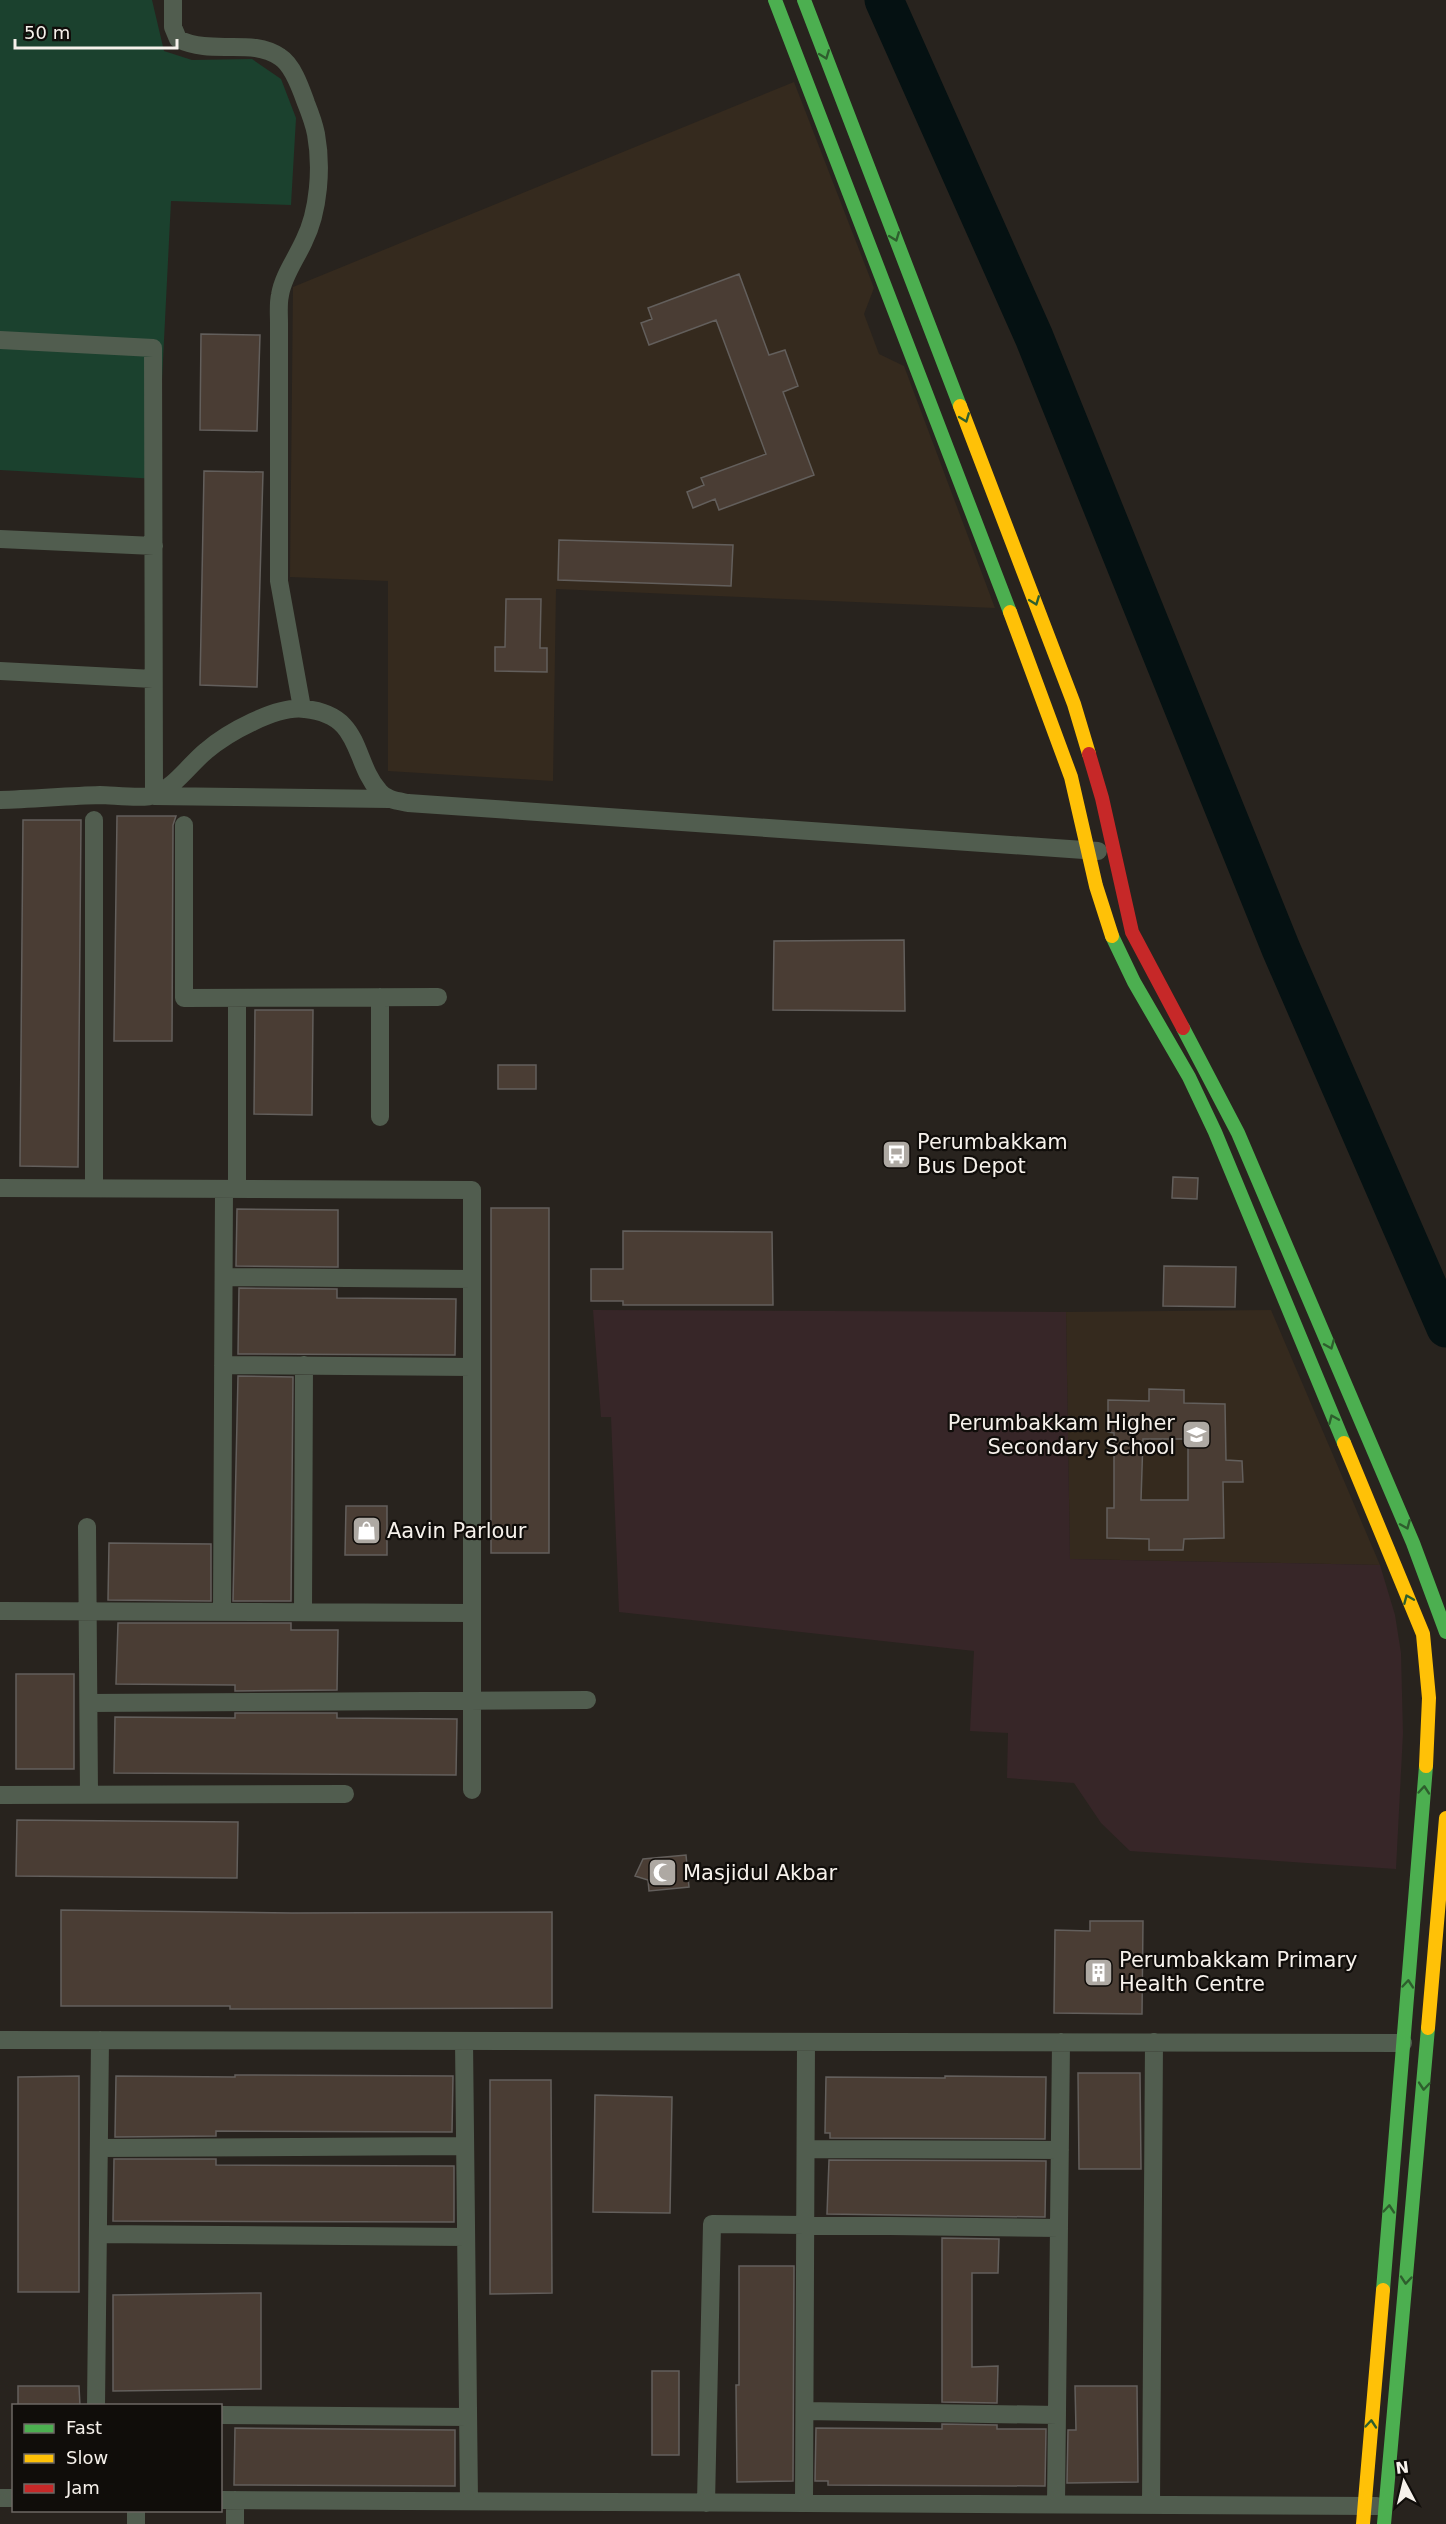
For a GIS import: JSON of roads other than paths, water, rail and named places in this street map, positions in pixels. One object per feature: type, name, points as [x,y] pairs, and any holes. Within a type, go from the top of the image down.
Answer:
[{"type":"street","points":[[173,0],[173,27],[178,39],[205,48],[260,48],[281,57],[300,85],[316,133],[319,167],[314,209],[306,240],[290,269],[280,294],[279,323],[279,580],[302,708]]},
{"type":"street","points":[[775,0],[1050,716],[1071,777],[1096,886],[1112,936],[1134,982],[1188,1077],[1215,1132],[1423,1634],[1431,1692],[1364,2515]]},
{"type":"street","points":[[804,0],[1074,704],[1102,798],[1112,852],[1132,932],[1238,1133],[1408,1532],[1446,1632]]},
{"type":"street","points":[[0,340],[153,348],[154,796]]},
{"type":"street","points":[[0,539],[154,546]]},
{"type":"street","points":[[0,671],[153,679]]},
{"type":"street","points":[[154,796],[178,778],[207,750],[249,724],[280,711],[302,708],[324,712],[344,726],[358,746],[379,792],[389,799]]},
{"type":"street","points":[[0,800],[98,795],[389,799],[408,803],[1112,852]]},
{"type":"street","points":[[94,820],[94,1188]]},
{"type":"street","points":[[184,825],[184,998],[438,997]]},
{"type":"street","points":[[380,997],[380,1117]]},
{"type":"street","points":[[222,1612],[224,1277],[230,1189],[237,998]]},
{"type":"street","points":[[0,1188],[472,1190],[472,1790]]},
{"type":"street","points":[[224,1277],[472,1279]]},
{"type":"street","points":[[223,1365],[472,1367]]},
{"type":"street","points":[[303,1612],[304,1365]]},
{"type":"street","points":[[87,1527],[89,1794]]},
{"type":"street","points":[[0,1611],[471,1613]]},
{"type":"street","points":[[88,1703],[587,1700]]},
{"type":"street","points":[[0,1795],[345,1794]]},
{"type":"street","points":[[235,2524],[228,2500],[1151,2505],[1384,2515],[1446,1818]]},
{"type":"street","points":[[0,2040],[1427,2043]]},
{"type":"street","points":[[96,2404],[100,2040]]},
{"type":"street","points":[[464,2041],[469,2501]]},
{"type":"street","points":[[804,2503],[806,2042]]},
{"type":"street","points":[[1056,2505],[1062,2042]]},
{"type":"street","points":[[1151,2505],[1154,2042]]},
{"type":"street","points":[[99,2148],[465,2146]]},
{"type":"street","points":[[806,2149],[1060,2150]]},
{"type":"street","points":[[706,2503],[712,2224],[1059,2228]]},
{"type":"street","points":[[98,2234],[466,2237]]},
{"type":"street","points":[[805,2411],[1057,2415]]},
{"type":"street","points":[[222,2415],[468,2417]]},
{"type":"waterway","points":[[884,0],[1034,337],[1281,949],[1446,1328]]},
{"type":"place","name":"Perumbakkam Bus Depot","points":[[896,1154]]},
{"type":"place","name":"Perumbakkam Higher Secondary School","points":[[1196,1435]]},
{"type":"place","name":"Aavin Parlour","points":[[366,1531]]},
{"type":"place","name":"Masjidul Akbar","points":[[662,1873]]},
{"type":"place","name":"Perumbakkam Primary Health Centre","points":[[1098,1972]]}]
